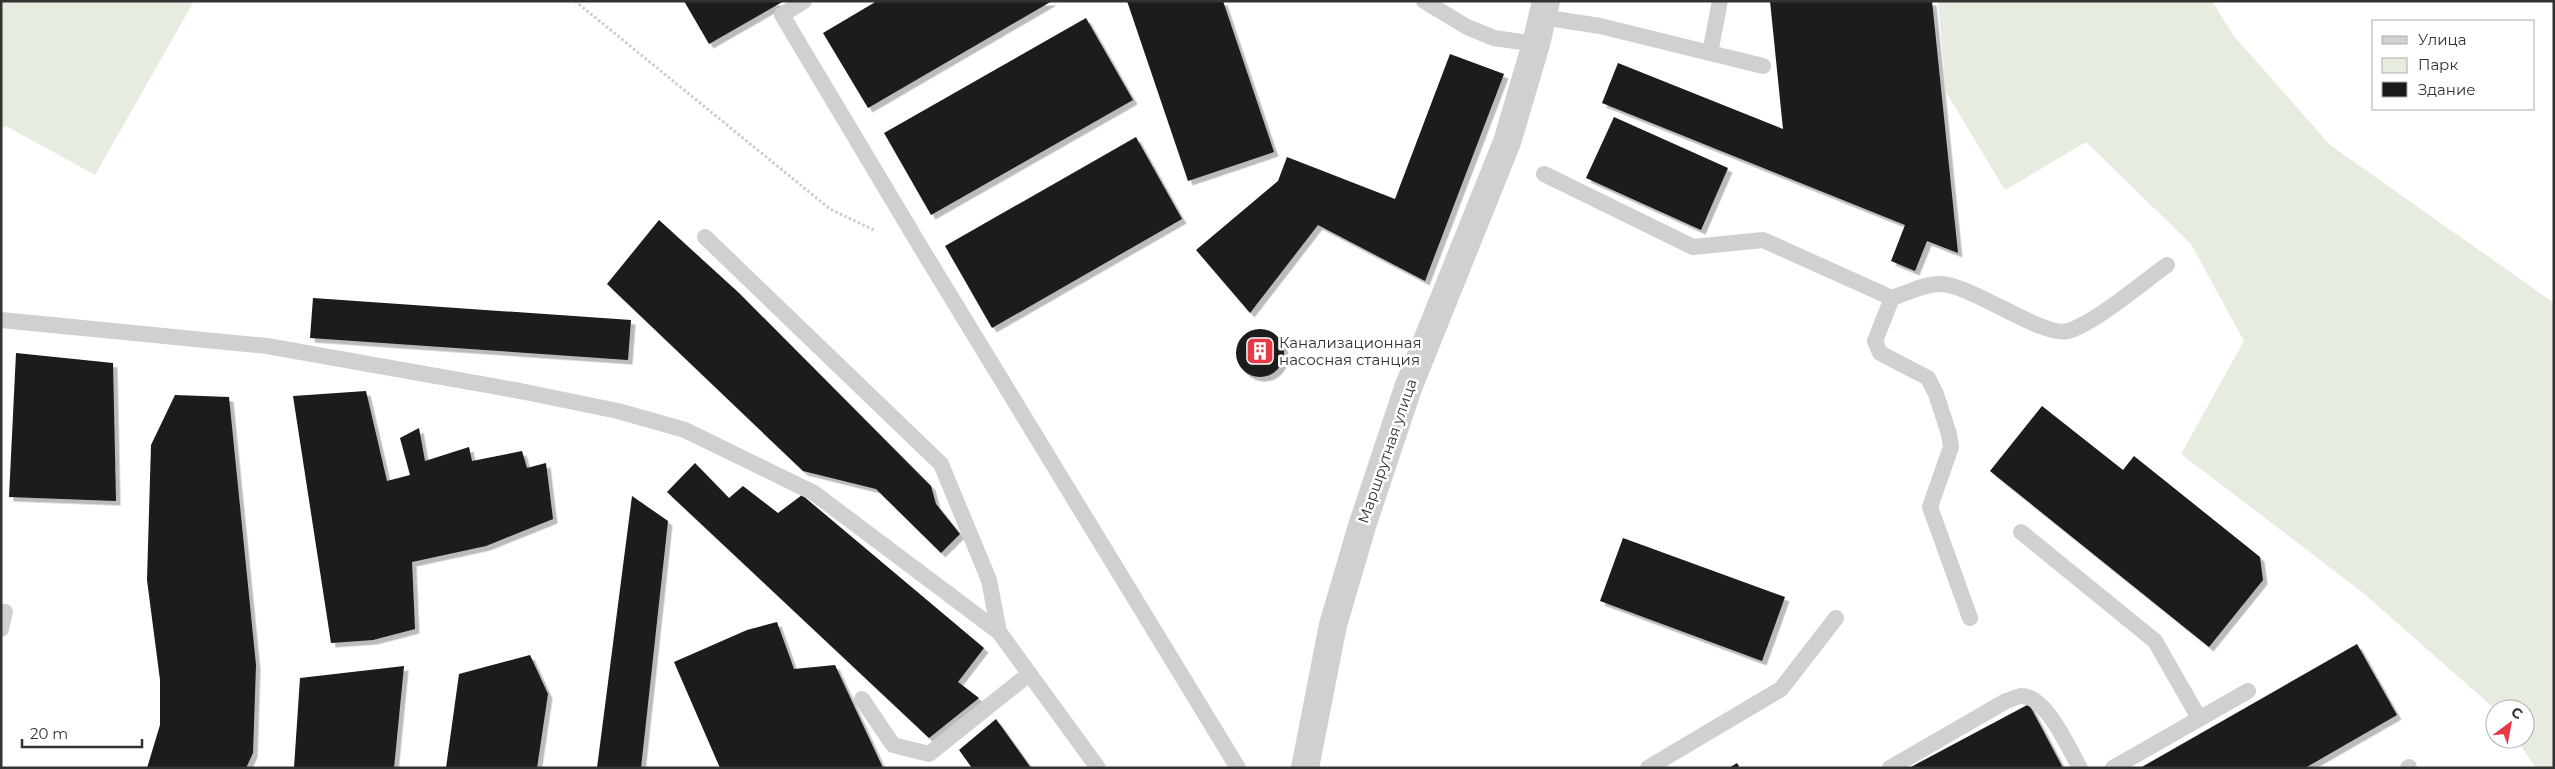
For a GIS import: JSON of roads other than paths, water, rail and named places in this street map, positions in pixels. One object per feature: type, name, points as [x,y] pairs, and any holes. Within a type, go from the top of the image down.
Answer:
[{"type":"street","name":"Маршрутная улица","points":[[1306,768],[1332,625],[1362,526],[1408,388],[1507,142],[1536,44],[1544,9]]},
{"type":"lane","points":[[804,1],[782,15],[1238,768]]},
{"type":"lane","points":[[1424,1],[1468,27],[1494,38],[1536,44]]},
{"type":"lane","points":[[1710,53],[1720,1]]},
{"type":"lane","points":[[1544,9],[1600,26],[1764,66]]},
{"type":"lane","points":[[1544,174],[1693,247],[1763,240],[1892,298],[1921,287],[1940,284],[1962,290],[2046,328],[2066,332],[2085,324],[2167,265]]},
{"type":"lane","points":[[705,237],[942,464],[988,580],[999,632]]},
{"type":"lane","points":[[1892,298],[1875,341],[1880,353],[1928,378],[1936,394],[1949,434],[1951,447],[1930,507],[1970,618]]},
{"type":"lane","points":[[1,320],[267,346],[520,391],[618,411],[685,430],[814,493],[999,632],[1098,768]]},
{"type":"lane","points":[[2021,532],[2155,641],[2199,718]]},
{"type":"lane","points":[[1,612],[5,612],[1,629]]},
{"type":"lane","points":[[1648,768],[1781,689],[1836,618]]},
{"type":"lane","points":[[862,699],[894,744],[929,754],[1029,674]]},
{"type":"lane","points":[[2113,768],[2248,691]]},
{"type":"lane","points":[[1890,768],[2006,702],[2021,696],[2033,699],[2049,713],[2080,768]]},
{"type":"place","name":"Канализационная насосная станция","points":[[1260,351]]}]
